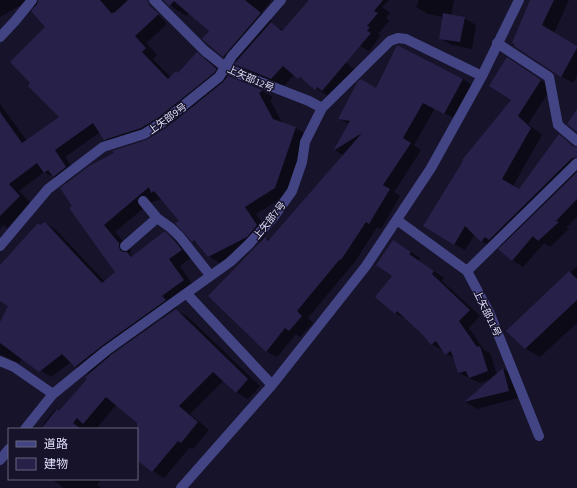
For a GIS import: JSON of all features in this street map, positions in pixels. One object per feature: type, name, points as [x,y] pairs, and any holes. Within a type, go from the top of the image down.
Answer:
[{"type":"street","points":[[0,37],[32,0]]},
{"type":"street","name":"上矢部12号","points":[[154,0],[205,51],[225,67],[322,108]]},
{"type":"street","name":"上矢部9号","points":[[0,246],[48,189],[103,147],[144,134],[163,122],[219,78],[232,56],[281,0]]},
{"type":"street","points":[[181,488],[272,385],[366,266],[431,168],[482,76],[519,0]]},
{"type":"street","name":"上矢部7号","points":[[26,428],[53,394],[108,350],[187,294],[210,274],[230,262],[248,245],[272,219],[292,191],[302,162],[305,142],[322,108],[390,41],[398,38],[406,39],[482,76]]},
{"type":"street","points":[[497,43],[549,77],[558,126],[577,141]]},
{"type":"street","points":[[467,271],[577,163]]},
{"type":"street","points":[[143,201],[156,218],[176,232],[210,274]]},
{"type":"street","points":[[125,246],[156,218]]},
{"type":"street","name":"上矢部11号","points":[[397,220],[467,271],[490,314],[540,436]]},
{"type":"street","points":[[187,294],[272,385]]},
{"type":"street","points":[[0,361],[14,366],[53,394]]},
{"type":"street","points":[[0,460],[8,450]]},
{"type":"building","points":[[38,0],[100,0],[112,14],[128,0],[148,0],[149,5],[159,14],[135,36],[146,48],[142,52],[168,79],[176,71],[178,73],[197,52],[217,69],[159,117],[141,128],[104,140],[93,123],[55,150],[66,167],[53,177],[48,170],[44,173],[37,163],[9,184],[20,196],[0,216],[0,112],[22,143],[59,117],[28,86],[30,83],[10,62],[45,27],[31,11],[37,4]]},
{"type":"building","points":[[163,0],[245,0],[261,13],[223,57],[202,39],[209,31],[174,1],[169,6]]},
{"type":"building","points":[[309,0],[383,0],[374,11],[378,13],[367,26],[370,27],[367,31],[371,33],[322,91],[317,87],[315,90],[300,77],[298,79],[283,66],[271,79],[234,64],[271,22],[282,31]]},
{"type":"building","points":[[530,0],[554,0],[542,25],[577,46],[561,77],[514,46],[515,44],[512,43]]},
{"type":"building","points":[[443,13],[465,17],[460,42],[439,39]]},
{"type":"building","points":[[397,45],[463,79],[444,114],[423,103],[403,138],[411,143],[383,185],[390,189],[369,224],[366,222],[341,260],[340,259],[297,311],[302,316],[289,331],[285,328],[266,352],[208,296],[265,237],[268,241],[362,133],[333,151],[350,121],[338,119],[358,81],[361,79],[376,88]]},
{"type":"building","points":[[507,57],[541,80],[518,116],[531,128],[502,179],[519,189],[559,134],[573,146],[577,147],[577,157],[572,158],[489,240],[485,237],[481,242],[465,226],[454,245],[423,226],[463,161],[462,160],[511,100],[489,86]]},
{"type":"building","points":[[228,76],[262,90],[259,93],[273,119],[296,127],[275,188],[245,207],[257,225],[247,237],[208,257],[194,240],[192,242],[175,223],[179,221],[154,191],[151,193],[149,187],[104,225],[119,243],[120,250],[127,252],[131,257],[165,231],[182,250],[169,259],[184,280],[162,296],[166,300],[75,367],[62,354],[39,372],[0,343],[0,322],[8,306],[0,301],[0,265],[38,223],[40,225],[45,222],[102,283],[115,272],[69,208],[72,206],[60,188],[89,166],[114,153],[112,151],[146,140],[166,128],[223,82]]},
{"type":"building","points":[[577,109],[577,132],[567,124]]},
{"type":"building","points":[[577,172],[577,199],[556,221],[559,222],[538,241],[533,236],[512,261],[498,249]]},
{"type":"building","points":[[393,240],[411,252],[409,254],[434,271],[432,274],[470,310],[459,321],[477,347],[480,346],[488,371],[469,378],[466,371],[458,373],[451,351],[445,355],[436,341],[431,345],[424,336],[397,311],[395,314],[375,297],[392,276],[376,265]]},
{"type":"building","points":[[569,271],[577,279],[577,300],[525,349],[506,331]]},
{"type":"building","points":[[176,309],[248,379],[236,393],[213,372],[179,406],[198,422],[181,443],[178,441],[152,472],[138,461],[137,423],[106,397],[83,424],[77,418],[73,423],[80,428],[42,428],[57,409],[59,411],[87,379],[85,377],[111,355]]},
{"type":"building","points":[[503,368],[509,391],[464,402]]}]
